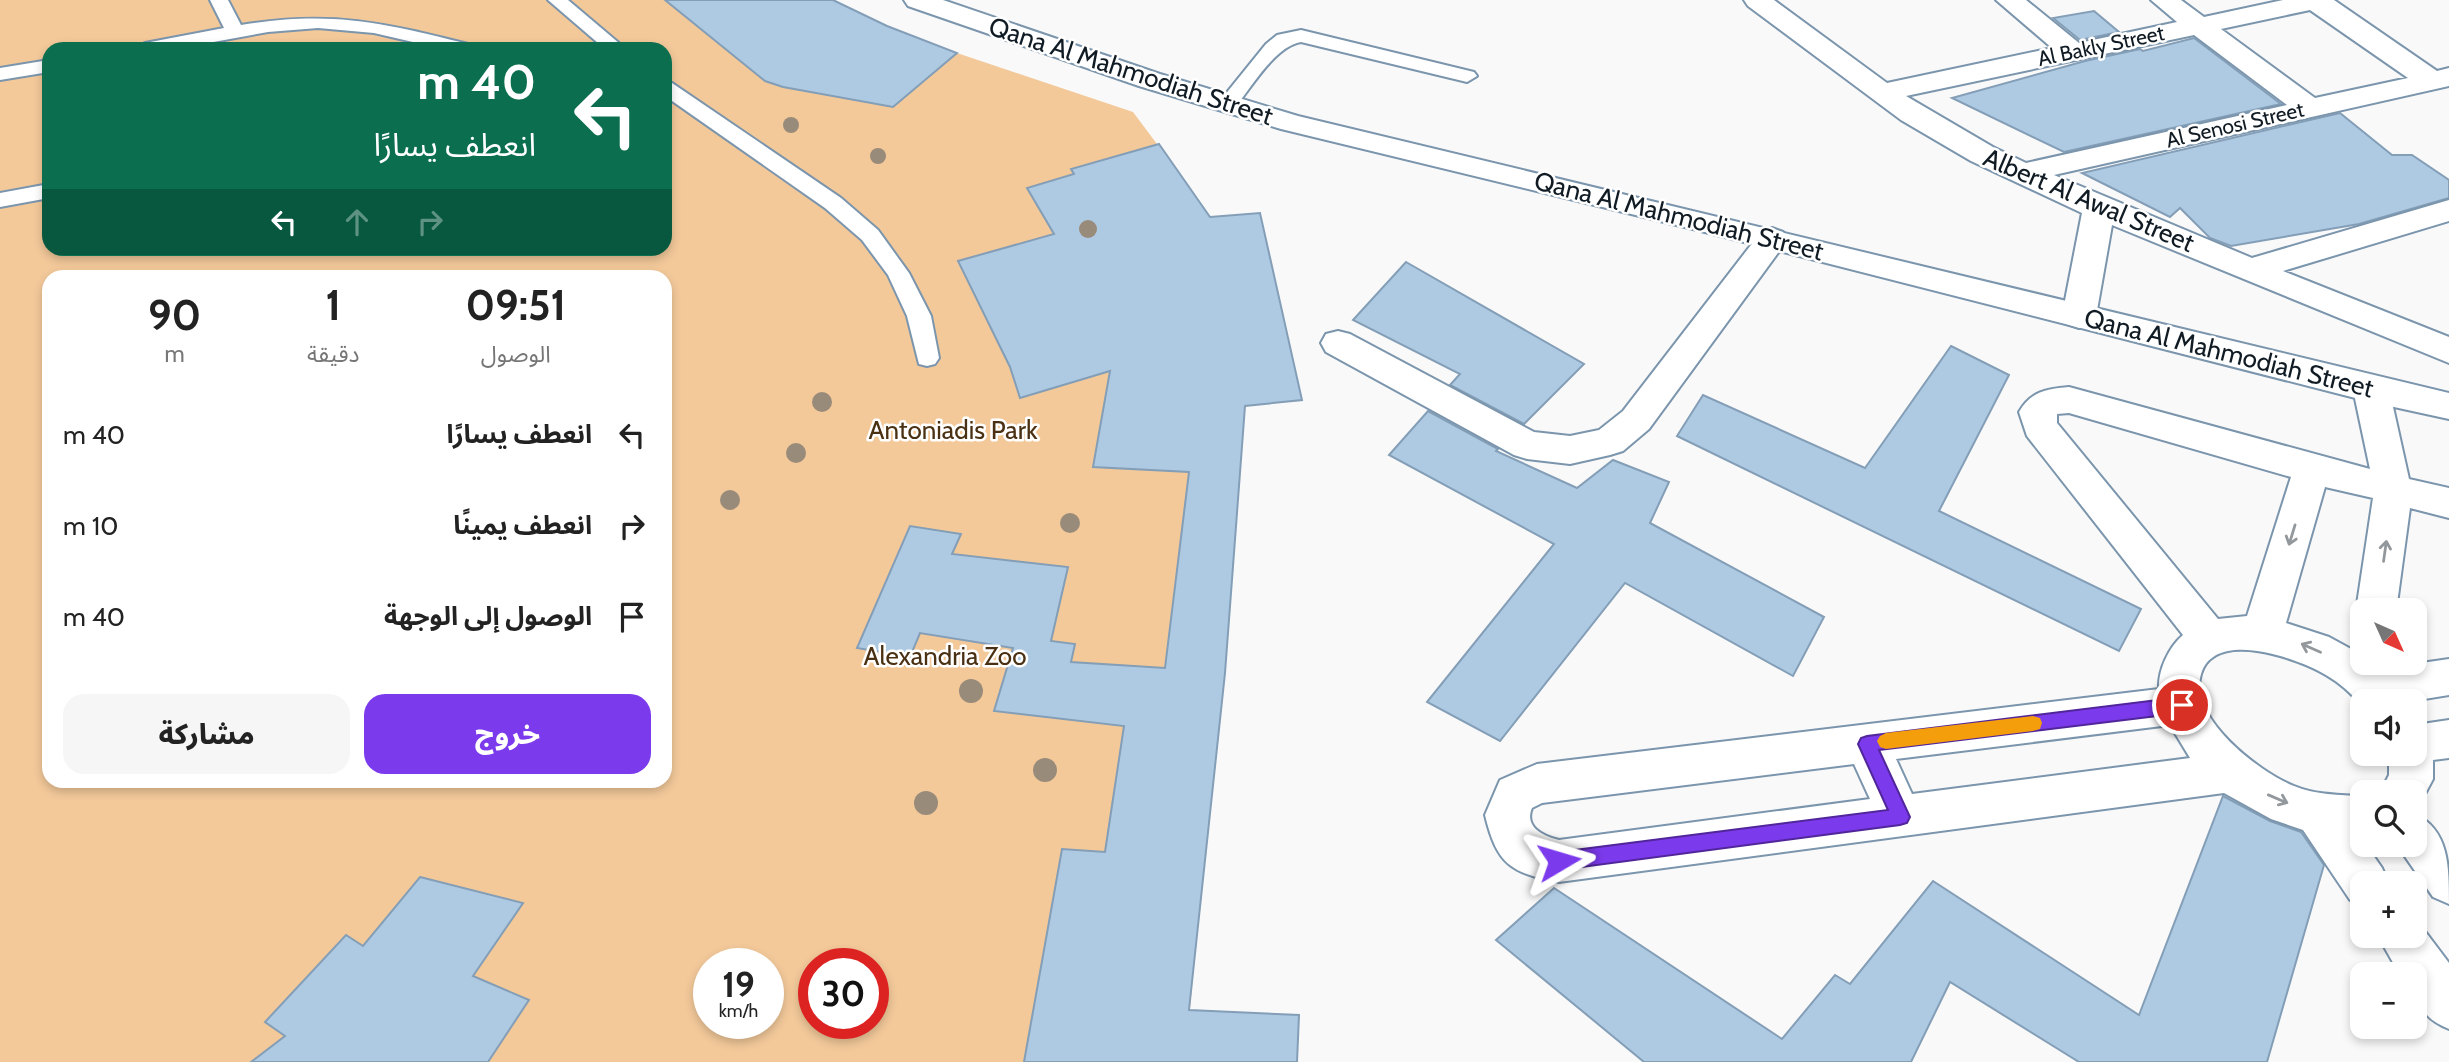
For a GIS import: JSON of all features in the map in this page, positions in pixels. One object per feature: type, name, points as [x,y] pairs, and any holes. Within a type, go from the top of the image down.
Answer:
[{"type":"street","name":"Qana Al Mahmodiah Street","points":[[916,0],[1227,105],[2371,389],[2449,406]]},
{"type":"street","points":[[2008,0],[2074,52]]},
{"type":"street","points":[[2164,0],[2311,108]]},
{"type":"street","points":[[2316,0],[2440,79]]},
{"type":"street","name":"Al Bakly Street","points":[[1880,93],[2316,0]]},
{"type":"street","name":"Albert Al Awal Street","points":[[1769,2],[1880,93],[1945,135],[2099,208],[2449,351]]},
{"type":"street","name":"Al Senosi Street","points":[[2022,173],[2440,79]]},
{"type":"street","points":[[2079,316],[2099,208]]},
{"type":"street","points":[[2252,269],[2449,210]]},
{"type":"street","points":[[1338,343],[1527,445],[1570,450],[1610,441],[1636,419],[1772,239]]},
{"type":"street","points":[[2371,389],[2393,490],[2378,598]]},
{"type":"street","points":[[2210,639],[2040,427],[2037,412],[2049,402],[2069,400],[2312,469],[2449,503]]},
{"type":"street","points":[[2262,634],[2312,469]]},
{"type":"street","points":[[2350,815],[2318,814],[2273,799],[2231,772],[2199,739],[2182,705],[2180,677],[2189,654],[2210,639],[2234,633],[2262,634],[2298,642],[2334,658],[2373,684],[2449,677]]},
{"type":"street","points":[[2182,705],[1537,784],[1516,794],[1507,815],[1513,838],[1533,856],[1559,861],[2231,772]]},
{"type":"street","points":[[2427,742],[2449,739]]},
{"type":"street","points":[[1867,744],[1900,817]]},
{"type":"street","points":[[2318,814],[2357,871]]},
{"type":"street","points":[[2427,852],[2449,882]]},
{"type":"street","points":[[2410,948],[2449,1005]]},
{"type":"lane","points":[[219,0],[236,33]]},
{"type":"lane","points":[[557,0],[608,42]]},
{"type":"lane","points":[[185,42],[288,24],[343,23],[391,30],[438,42]]},
{"type":"lane","points":[[1227,105],[1273,48],[1284,39],[1301,36],[1467,76]]},
{"type":"lane","points":[[0,74],[42,67]]},
{"type":"lane","points":[[672,92],[834,203],[870,235],[898,273],[919,316],[927,358]]},
{"type":"lane","points":[[0,200],[42,192]]},
{"type":"green space","name":"Antoniadis Park","points":[[0,0],[833,0],[889,27],[957,53],[1133,112],[1190,188],[1207,825],[1185,1062],[0,1062]]},
{"type":"building","points":[[665,0],[833,0],[887,26],[957,53],[893,107],[783,87],[765,81]]},
{"type":"building","points":[[2094,11],[2119,32],[2080,40],[2053,18]]},
{"type":"building","points":[[2194,38],[2281,104],[2064,152],[1952,98],[2085,61],[2140,49],[2143,51]]},
{"type":"building","points":[[2340,113],[2392,155],[2412,155],[2449,180],[2449,198],[2359,224],[2231,246],[2210,238],[2180,208],[2170,217],[2082,173]]},
{"type":"building","points":[[1159,144],[1210,217],[1260,213],[1302,400],[1245,406],[1225,673],[1189,1010],[1299,1015],[1297,1062],[1024,1062],[1062,849],[1105,852],[1124,726],[994,711],[1013,648],[920,633],[910,657],[857,648],[910,526],[961,534],[952,554],[1068,567],[1051,641],[1075,644],[1071,662],[1165,668],[1189,472],[1093,467],[1110,371],[1020,398],[1010,367],[958,261],[1054,234],[1027,188],[1074,174],[1071,169]]},
{"type":"building","points":[[1406,262],[1584,364],[1524,424],[1450,385],[1460,374],[1353,320]]},
{"type":"building","points":[[1951,346],[2009,375],[1939,511],[2141,609],[2119,651],[1677,436],[1703,395],[1865,468]]},
{"type":"building","points":[[1428,411],[1498,449],[1496,451],[1577,488],[1613,460],[1669,482],[1650,523],[1824,617],[1793,676],[1625,583],[1500,741],[1427,702],[1554,544],[1389,455]]},
{"type":"building","points":[[2223,796],[2270,821],[2301,832],[2324,865],[2267,1062],[2079,1062],[1950,982],[1911,1062],[1644,1062],[1496,940],[1554,888],[1782,1039],[1835,975],[1850,984],[1933,881],[2139,1015]]},
{"type":"building","points":[[420,877],[523,903],[473,976],[529,1000],[488,1062],[251,1062],[285,1036],[265,1022],[346,935],[363,946]]},
{"type":"slow traffic","points":[[1886,741],[2033,723]]},
{"type":"route","points":[[1559,861],[1900,817],[1867,744],[2182,705]]},
{"type":"park label","name":"Alexandria Zoo","points":[[945,656]]}]
